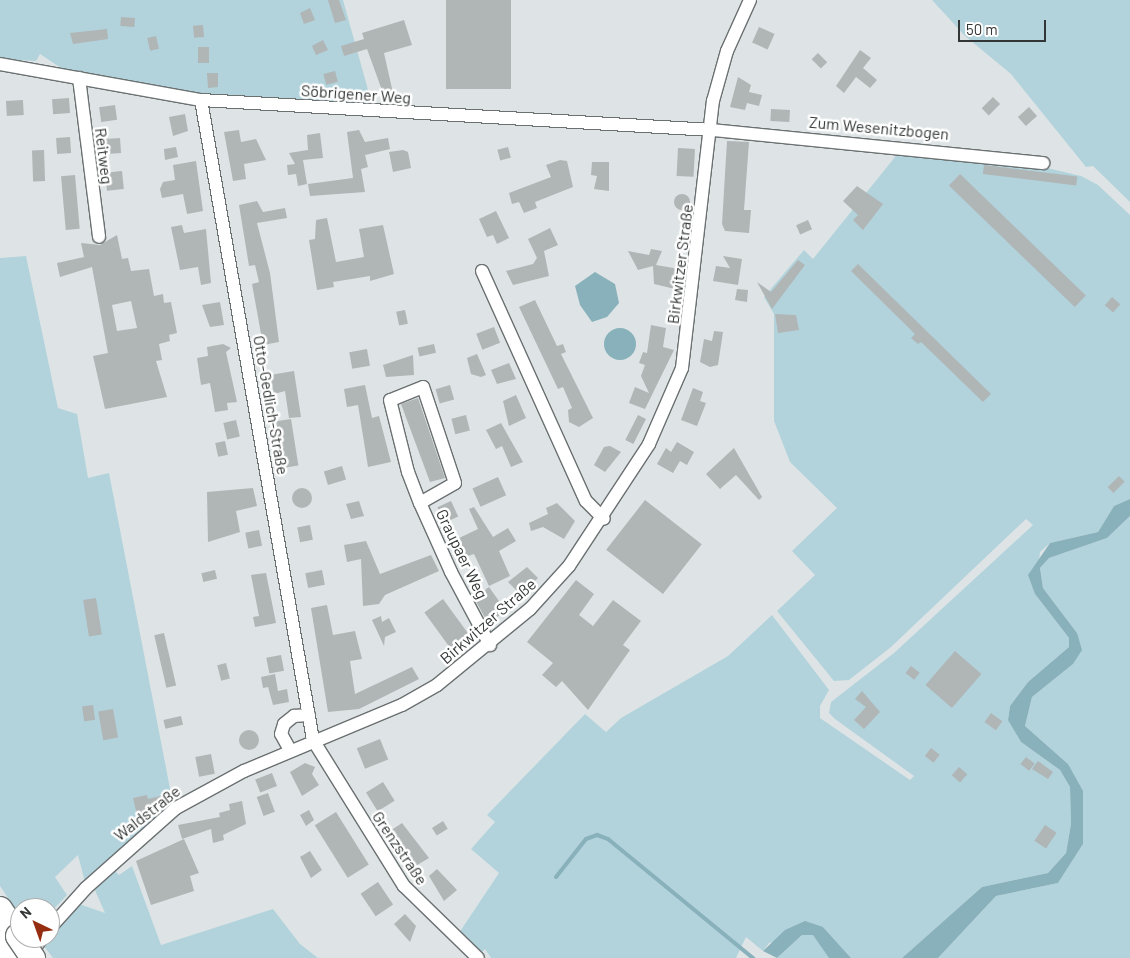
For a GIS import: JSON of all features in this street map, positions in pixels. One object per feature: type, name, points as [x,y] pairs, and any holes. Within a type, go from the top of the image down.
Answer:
[{"type":"highway","points":[[0,909],[12,950],[33,958]]},
{"type":"street","name":"Birkwitzer Straße","points":[[313,740],[408,702],[490,646],[549,588],[604,519],[650,444],[682,368],[719,75],[750,0]]},
{"type":"street","name":"Söbrigener Weg","points":[[0,64],[201,100],[712,130]]},
{"type":"street","name":"Reitweg","points":[[79,78],[99,237]]},
{"type":"street","name":"Otto-Gedlich-Straße","points":[[201,100],[313,740]]},
{"type":"street","name":"Zum Wesenitzbogen","points":[[712,130],[1043,163]]},
{"type":"street","points":[[482,271],[586,501],[604,519]]},
{"type":"street","name":"Graupaer Weg","points":[[420,503],[456,483],[424,387],[390,400],[420,503],[490,646]]},
{"type":"street","points":[[290,750],[281,734],[284,724],[294,716],[309,715]]},
{"type":"street","name":"Waldstraße","points":[[60,917],[86,888],[163,817],[197,795],[313,740]]},
{"type":"street","name":"Grenzstraße","points":[[313,740],[404,886],[478,958]]},
{"type":"shaded area","points":[[0,0],[343,0],[372,104],[179,92],[64,70],[40,54],[36,61],[0,59]]},
{"type":"shaded area","points":[[932,0],[1130,0],[1130,202],[1093,166],[1086,167],[1011,74],[965,36]]},
{"type":"shaded area","points":[[899,152],[1043,167],[1081,176],[1098,185],[1130,215],[1130,499],[1114,506],[1098,532],[1050,543],[1040,552],[1035,594],[1069,638],[1069,647],[1028,682],[1010,706],[1008,719],[1021,742],[1060,770],[1070,787],[1071,824],[1066,853],[1048,873],[982,887],[902,958],[851,958],[823,927],[769,943],[763,951],[746,937],[736,958],[491,958],[485,949],[482,952],[459,933],[499,873],[471,849],[495,822],[487,815],[585,714],[606,732],[621,718],[728,656],[772,615],[829,690],[820,706],[820,718],[910,780],[914,776],[835,719],[829,713],[831,702],[894,653],[1033,525],[1026,519],[891,647],[849,680],[834,681],[777,611],[815,575],[792,551],[837,508],[790,462],[774,421],[774,314],[764,297],[804,250],[813,259]]},
{"type":"shaded area","points":[[26,256],[58,408],[77,414],[88,478],[109,473],[173,804],[85,882],[78,855],[55,877],[67,895],[60,902],[60,898],[10,898],[10,901],[0,886],[0,258]]},
{"type":"shaded area","points":[[595,272],[615,284],[619,303],[607,317],[592,322],[580,305],[575,286]]},
{"type":"shaded area","points":[[620,328],[631,333],[636,344],[631,355],[620,360],[609,355],[604,344],[609,333]]},
{"type":"shaded area","points":[[1130,499],[1130,516],[1107,538],[1049,558],[1040,568],[1043,588],[1077,633],[1082,650],[1073,664],[1032,697],[1025,726],[1068,764],[1083,791],[1083,844],[1058,883],[996,896],[938,958],[902,958],[982,887],[1048,873],[1066,853],[1071,824],[1070,787],[1060,770],[1021,742],[1008,720],[1010,706],[1028,682],[1069,647],[1069,638],[1035,594],[1028,575],[1050,543],[1098,532],[1114,506]]},
{"type":"shaded area","points":[[1130,516],[1130,958],[938,958],[996,896],[1058,883],[1083,844],[1068,764],[1025,726],[1032,697],[1073,664],[1077,633],[1043,588],[1040,568],[1049,558],[1107,538]]},
{"type":"shaded area","points":[[132,866],[161,945],[273,909],[300,944],[318,958],[53,958],[45,948],[60,948],[60,926],[79,904],[105,913],[94,888],[114,870],[119,875]]},
{"type":"shaded area","points":[[805,921],[823,927],[851,958],[829,958],[813,935],[802,935],[777,958],[763,951],[785,930]]},
{"type":"shaded area","points":[[802,935],[814,935],[829,958],[777,958]]},
{"type":"building","points":[[328,0],[339,0],[346,20],[335,23]]},
{"type":"building","points":[[446,0],[511,0],[511,89],[446,89]]},
{"type":"building","points":[[310,8],[315,20],[304,24],[300,13]]},
{"type":"building","points":[[121,17],[135,18],[134,27],[120,26]]},
{"type":"building","points":[[404,20],[412,45],[384,53],[393,93],[383,93],[367,49],[344,56],[341,46],[364,39],[362,33]]},
{"type":"building","points":[[203,25],[204,37],[194,38],[193,26]]},
{"type":"building","points":[[759,27],[775,34],[768,49],[752,43]]},
{"type":"building","points":[[107,29],[108,39],[73,44],[70,33]]},
{"type":"building","points":[[156,36],[159,49],[150,51],[147,38]]},
{"type":"building","points":[[323,40],[328,50],[316,55],[312,46]]},
{"type":"building","points":[[198,47],[209,47],[209,63],[198,63]]},
{"type":"building","points":[[860,50],[871,58],[863,68],[877,80],[870,88],[856,77],[844,93],[836,86]]},
{"type":"building","points":[[818,53],[827,62],[821,69],[812,59]]},
{"type":"building","points":[[335,71],[338,82],[326,85],[323,74]]},
{"type":"building","points":[[207,73],[218,73],[218,87],[208,88]]},
{"type":"building","points":[[738,77],[751,85],[749,92],[762,95],[759,106],[747,103],[745,110],[730,107]]},
{"type":"building","points":[[993,97],[1000,104],[989,115],[982,108]]},
{"type":"building","points":[[69,98],[70,113],[53,114],[52,99]]},
{"type":"building","points":[[23,100],[24,115],[7,116],[6,101]]},
{"type":"building","points":[[115,105],[117,120],[101,122],[99,107]]},
{"type":"building","points":[[1029,107],[1037,116],[1026,126],[1018,117]]},
{"type":"building","points":[[771,109],[790,110],[789,122],[770,121]]},
{"type":"building","points":[[185,114],[188,131],[173,136],[169,117]]},
{"type":"building","points":[[239,130],[241,142],[256,139],[266,160],[244,164],[246,179],[233,181],[224,132]]},
{"type":"building","points":[[359,130],[365,142],[388,138],[390,149],[365,155],[368,167],[361,169],[365,192],[310,196],[308,184],[353,178],[347,132]]},
{"type":"building","points":[[320,133],[323,158],[303,160],[307,184],[298,186],[296,174],[288,175],[287,165],[295,164],[289,153],[308,150],[307,135]]},
{"type":"building","points":[[70,137],[71,153],[57,154],[56,138]]},
{"type":"building","points":[[120,138],[121,153],[103,154],[102,139]]},
{"type":"building","points":[[727,141],[749,142],[744,210],[751,210],[749,233],[725,231],[722,224]]},
{"type":"building","points":[[176,147],[178,157],[165,160],[164,149]]},
{"type":"building","points":[[508,147],[511,158],[500,160],[497,150]]},
{"type":"building","points":[[678,148],[695,149],[694,177],[677,176]]},
{"type":"building","points":[[32,150],[44,150],[45,181],[33,181]]},
{"type":"building","points":[[403,150],[408,152],[411,168],[393,172],[389,152]]},
{"type":"building","points":[[560,160],[567,161],[573,187],[535,202],[537,208],[524,213],[519,202],[512,204],[509,193],[551,177],[546,165]]},
{"type":"building","points":[[196,161],[203,211],[187,214],[183,194],[162,198],[160,189],[163,182],[175,180],[173,165]]},
{"type":"building","points":[[592,162],[609,162],[609,191],[594,189],[597,176],[591,175]]},
{"type":"building","points":[[984,165],[1077,176],[1076,185],[983,174]]},
{"type":"building","points":[[122,171],[124,189],[107,191],[105,173]]},
{"type":"building","points":[[960,174],[1086,296],[1075,307],[949,186]]},
{"type":"building","points":[[75,175],[80,229],[66,230],[61,176]]},
{"type":"building","points":[[857,186],[883,204],[863,230],[853,220],[858,215],[843,201]]},
{"type":"building","points":[[682,194],[690,202],[682,210],[674,202]]},
{"type":"building","points":[[257,201],[263,212],[285,208],[287,218],[257,223],[270,273],[279,342],[263,345],[252,284],[259,282],[255,265],[249,266],[239,205]]},
{"type":"building","points":[[496,211],[509,238],[497,244],[493,235],[487,237],[479,219]]},
{"type":"building","points":[[327,218],[336,262],[364,257],[359,229],[383,225],[394,274],[370,281],[370,276],[333,282],[334,287],[317,290],[309,240],[315,239],[316,220]]},
{"type":"building","points":[[808,220],[812,229],[800,234],[796,225]]},
{"type":"building","points":[[182,225],[184,233],[206,229],[211,283],[201,285],[198,267],[180,270],[171,227]]},
{"type":"building","points":[[550,228],[558,245],[544,251],[549,276],[513,285],[506,271],[533,264],[537,258],[528,239]]},
{"type":"building","points":[[117,235],[122,259],[128,258],[131,271],[149,269],[154,296],[163,294],[164,303],[171,302],[177,333],[169,335],[170,341],[159,344],[162,360],[156,361],[167,397],[105,409],[93,356],[108,353],[92,267],[60,277],[57,263],[84,257],[81,243],[100,245]],"holes":[[[131,301],[137,328],[117,331],[112,305]]]},
{"type":"building","points":[[651,249],[662,251],[656,265],[679,269],[675,289],[654,284],[653,266],[638,270],[628,251],[649,255]]},
{"type":"building","points":[[723,256],[742,259],[738,285],[713,281],[716,266],[730,268]]},
{"type":"building","points":[[798,260],[805,265],[772,309],[757,282],[771,292]]},
{"type":"building","points":[[858,264],[991,394],[983,402],[921,342],[918,344],[911,338],[915,334],[851,271]]},
{"type":"building","points":[[737,289],[748,290],[747,302],[735,300]]},
{"type":"building","points":[[1112,297],[1120,304],[1113,313],[1105,305]]},
{"type":"building","points":[[535,300],[557,346],[563,344],[566,352],[561,354],[593,418],[579,427],[569,422],[568,410],[572,408],[563,387],[558,389],[519,307]]},
{"type":"building","points":[[220,302],[224,325],[210,327],[202,305]]},
{"type":"building","points":[[405,310],[408,324],[399,326],[396,312]]},
{"type":"building","points":[[775,314],[796,315],[799,330],[778,333]]},
{"type":"building","points":[[651,325],[666,328],[663,347],[674,350],[645,409],[629,403],[635,387],[649,393],[641,376],[645,365],[639,363],[643,352],[647,353]]},
{"type":"building","points":[[494,327],[500,343],[482,350],[476,334]]},
{"type":"building","points":[[714,331],[723,332],[718,365],[710,367],[700,362],[704,339],[712,341]]},
{"type":"building","points":[[223,344],[231,348],[226,352],[237,402],[227,403],[228,410],[215,412],[210,383],[201,385],[197,358],[208,356],[207,347]]},
{"type":"building","points":[[434,344],[436,353],[419,357],[417,348]]},
{"type":"building","points":[[367,349],[370,366],[352,369],[349,352]]},
{"type":"building","points":[[477,354],[486,375],[481,377],[471,374],[467,358]]},
{"type":"building","points":[[413,355],[414,375],[386,377],[383,365]]},
{"type":"building","points":[[509,363],[516,379],[497,384],[491,370]]},
{"type":"building","points":[[294,371],[301,417],[289,418],[285,391],[274,394],[270,375]]},
{"type":"building","points":[[365,385],[372,418],[379,416],[391,462],[368,467],[358,405],[347,407],[344,389]]},
{"type":"building","points":[[450,385],[454,399],[440,404],[436,389]]},
{"type":"building","points":[[693,388],[703,392],[700,401],[706,403],[697,426],[681,420]]},
{"type":"building","points":[[516,395],[526,418],[509,426],[503,401]]},
{"type":"building","points":[[418,398],[445,478],[430,482],[401,404]]},
{"type":"building","points":[[466,415],[470,431],[455,434],[451,419]]},
{"type":"building","points":[[638,415],[646,419],[633,444],[625,440]]},
{"type":"building","points":[[291,419],[298,465],[284,468],[276,421]]},
{"type":"building","points":[[236,420],[240,437],[227,439],[223,423]]},
{"type":"building","points":[[501,423],[523,462],[511,467],[502,446],[496,449],[486,430]]},
{"type":"building","points":[[225,441],[228,455],[218,457],[215,443]]},
{"type":"building","points":[[677,442],[694,452],[687,465],[680,461],[673,473],[657,464],[666,448],[671,452]]},
{"type":"building","points":[[610,446],[621,452],[605,472],[594,465],[604,447]]},
{"type":"building","points":[[734,448],[762,497],[759,500],[736,475],[720,489],[706,474]]},
{"type":"building","points":[[342,466],[346,479],[328,485],[324,472]]},
{"type":"building","points":[[1119,476],[1125,482],[1113,493],[1108,487]]},
{"type":"building","points":[[498,477],[506,495],[481,507],[472,488]]},
{"type":"building","points":[[253,488],[257,506],[236,511],[240,532],[208,542],[207,492]]},
{"type":"building","points":[[302,488],[309,491],[312,498],[309,505],[302,508],[295,505],[292,498],[295,491]]},
{"type":"building","points":[[645,500],[702,544],[663,594],[606,550]]},
{"type":"building","points":[[359,501],[364,516],[351,519],[346,504]]},
{"type":"building","points":[[451,501],[458,516],[445,523],[437,507]]},
{"type":"building","points":[[557,503],[575,521],[564,539],[543,527],[531,531],[529,523],[548,514],[546,508]]},
{"type":"building","points":[[474,507],[493,537],[508,528],[516,541],[499,551],[510,576],[489,586],[474,554],[462,558],[440,528],[450,523],[455,540],[478,529],[469,509]]},
{"type":"building","points":[[310,525],[313,540],[300,542],[297,527]]},
{"type":"building","points":[[259,530],[262,546],[248,548],[245,533]]},
{"type":"building","points":[[366,541],[380,574],[431,555],[439,571],[385,595],[379,604],[363,606],[361,559],[347,562],[344,545]]},
{"type":"building","points":[[527,567],[538,578],[521,595],[508,582]]},
{"type":"building","points":[[215,570],[217,579],[203,582],[201,573]]},
{"type":"building","points":[[322,570],[325,585],[308,588],[305,573]]},
{"type":"building","points":[[266,573],[276,623],[255,627],[253,617],[259,616],[251,575]]},
{"type":"building","points":[[576,580],[594,594],[579,615],[593,626],[613,600],[641,621],[623,645],[630,650],[588,710],[562,681],[556,687],[542,675],[553,663],[527,642]]},
{"type":"building","points":[[489,587],[506,611],[488,623],[474,598]]},
{"type":"building","points":[[96,598],[102,635],[89,637],[83,600]]},
{"type":"building","points":[[443,599],[471,638],[453,651],[424,613]]},
{"type":"building","points":[[327,605],[333,635],[355,631],[362,659],[350,661],[355,694],[412,667],[419,679],[359,709],[328,712],[311,608]]},
{"type":"building","points":[[381,616],[382,622],[389,618],[396,632],[385,637],[384,646],[372,620]]},
{"type":"building","points":[[164,633],[176,686],[166,688],[154,635]]},
{"type":"building","points":[[955,651],[981,674],[952,708],[925,685]]},
{"type":"building","points":[[281,655],[284,671],[269,674],[266,658]]},
{"type":"building","points":[[226,663],[230,679],[221,681],[217,665]]},
{"type":"building","points":[[911,666],[920,673],[914,680],[905,673]]},
{"type":"building","points":[[275,674],[278,691],[287,689],[289,702],[273,705],[268,687],[263,688],[261,677]]},
{"type":"building","points":[[862,691],[880,712],[864,729],[854,720],[866,707],[855,699]]},
{"type":"building","points":[[93,705],[95,720],[84,721],[82,707]]},
{"type":"building","points":[[113,709],[118,738],[103,740],[98,712]]},
{"type":"building","points":[[991,713],[1002,721],[996,730],[985,722]]},
{"type":"building","points":[[181,716],[183,725],[165,729],[163,720]]},
{"type":"building","points":[[249,730],[256,733],[259,740],[256,747],[249,750],[242,747],[239,740],[242,733]]},
{"type":"building","points":[[380,739],[388,759],[365,769],[357,748]]},
{"type":"building","points":[[931,748],[940,755],[934,763],[925,756]]},
{"type":"building","points":[[211,754],[215,774],[199,777],[195,757]]},
{"type":"building","points":[[1026,757],[1035,764],[1029,771],[1020,764]]},
{"type":"building","points":[[1038,761],[1053,772],[1048,779],[1032,769]]},
{"type":"building","points":[[305,763],[315,767],[312,774],[319,785],[302,796],[290,772]]},
{"type":"building","points":[[959,767],[967,774],[960,783],[952,775]]},
{"type":"building","points":[[272,773],[277,786],[260,793],[255,779]]},
{"type":"building","points":[[383,782],[395,801],[378,811],[366,793]]},
{"type":"building","points":[[268,793],[275,812],[264,816],[257,797]]},
{"type":"building","points":[[147,795],[148,799],[164,795],[166,806],[137,815],[133,798]]},
{"type":"building","points":[[242,801],[246,824],[223,835],[224,840],[213,843],[211,829],[182,839],[178,825],[220,817],[219,813],[230,810],[229,804]]},
{"type":"building","points":[[309,810],[314,820],[306,826],[300,815]]},
{"type":"building","points":[[336,812],[369,865],[348,878],[315,825]]},
{"type":"building","points":[[443,821],[448,829],[437,836],[432,828]]},
{"type":"building","points":[[402,823],[429,858],[412,868],[390,831]]},
{"type":"building","points":[[1045,825],[1057,833],[1046,849],[1034,841]]},
{"type":"building","points":[[184,839],[199,873],[190,876],[194,891],[151,905],[136,861]]},
{"type":"building","points":[[310,851],[322,870],[311,878],[300,857]]},
{"type":"building","points":[[437,869],[457,890],[444,901],[429,876]]},
{"type":"building","points":[[378,882],[393,904],[376,916],[361,894]]},
{"type":"building","points":[[405,914],[416,926],[410,942],[394,924]]},
{"type":"waterway","points":[[556,877],[586,839],[597,835],[608,839],[753,958]]}]
